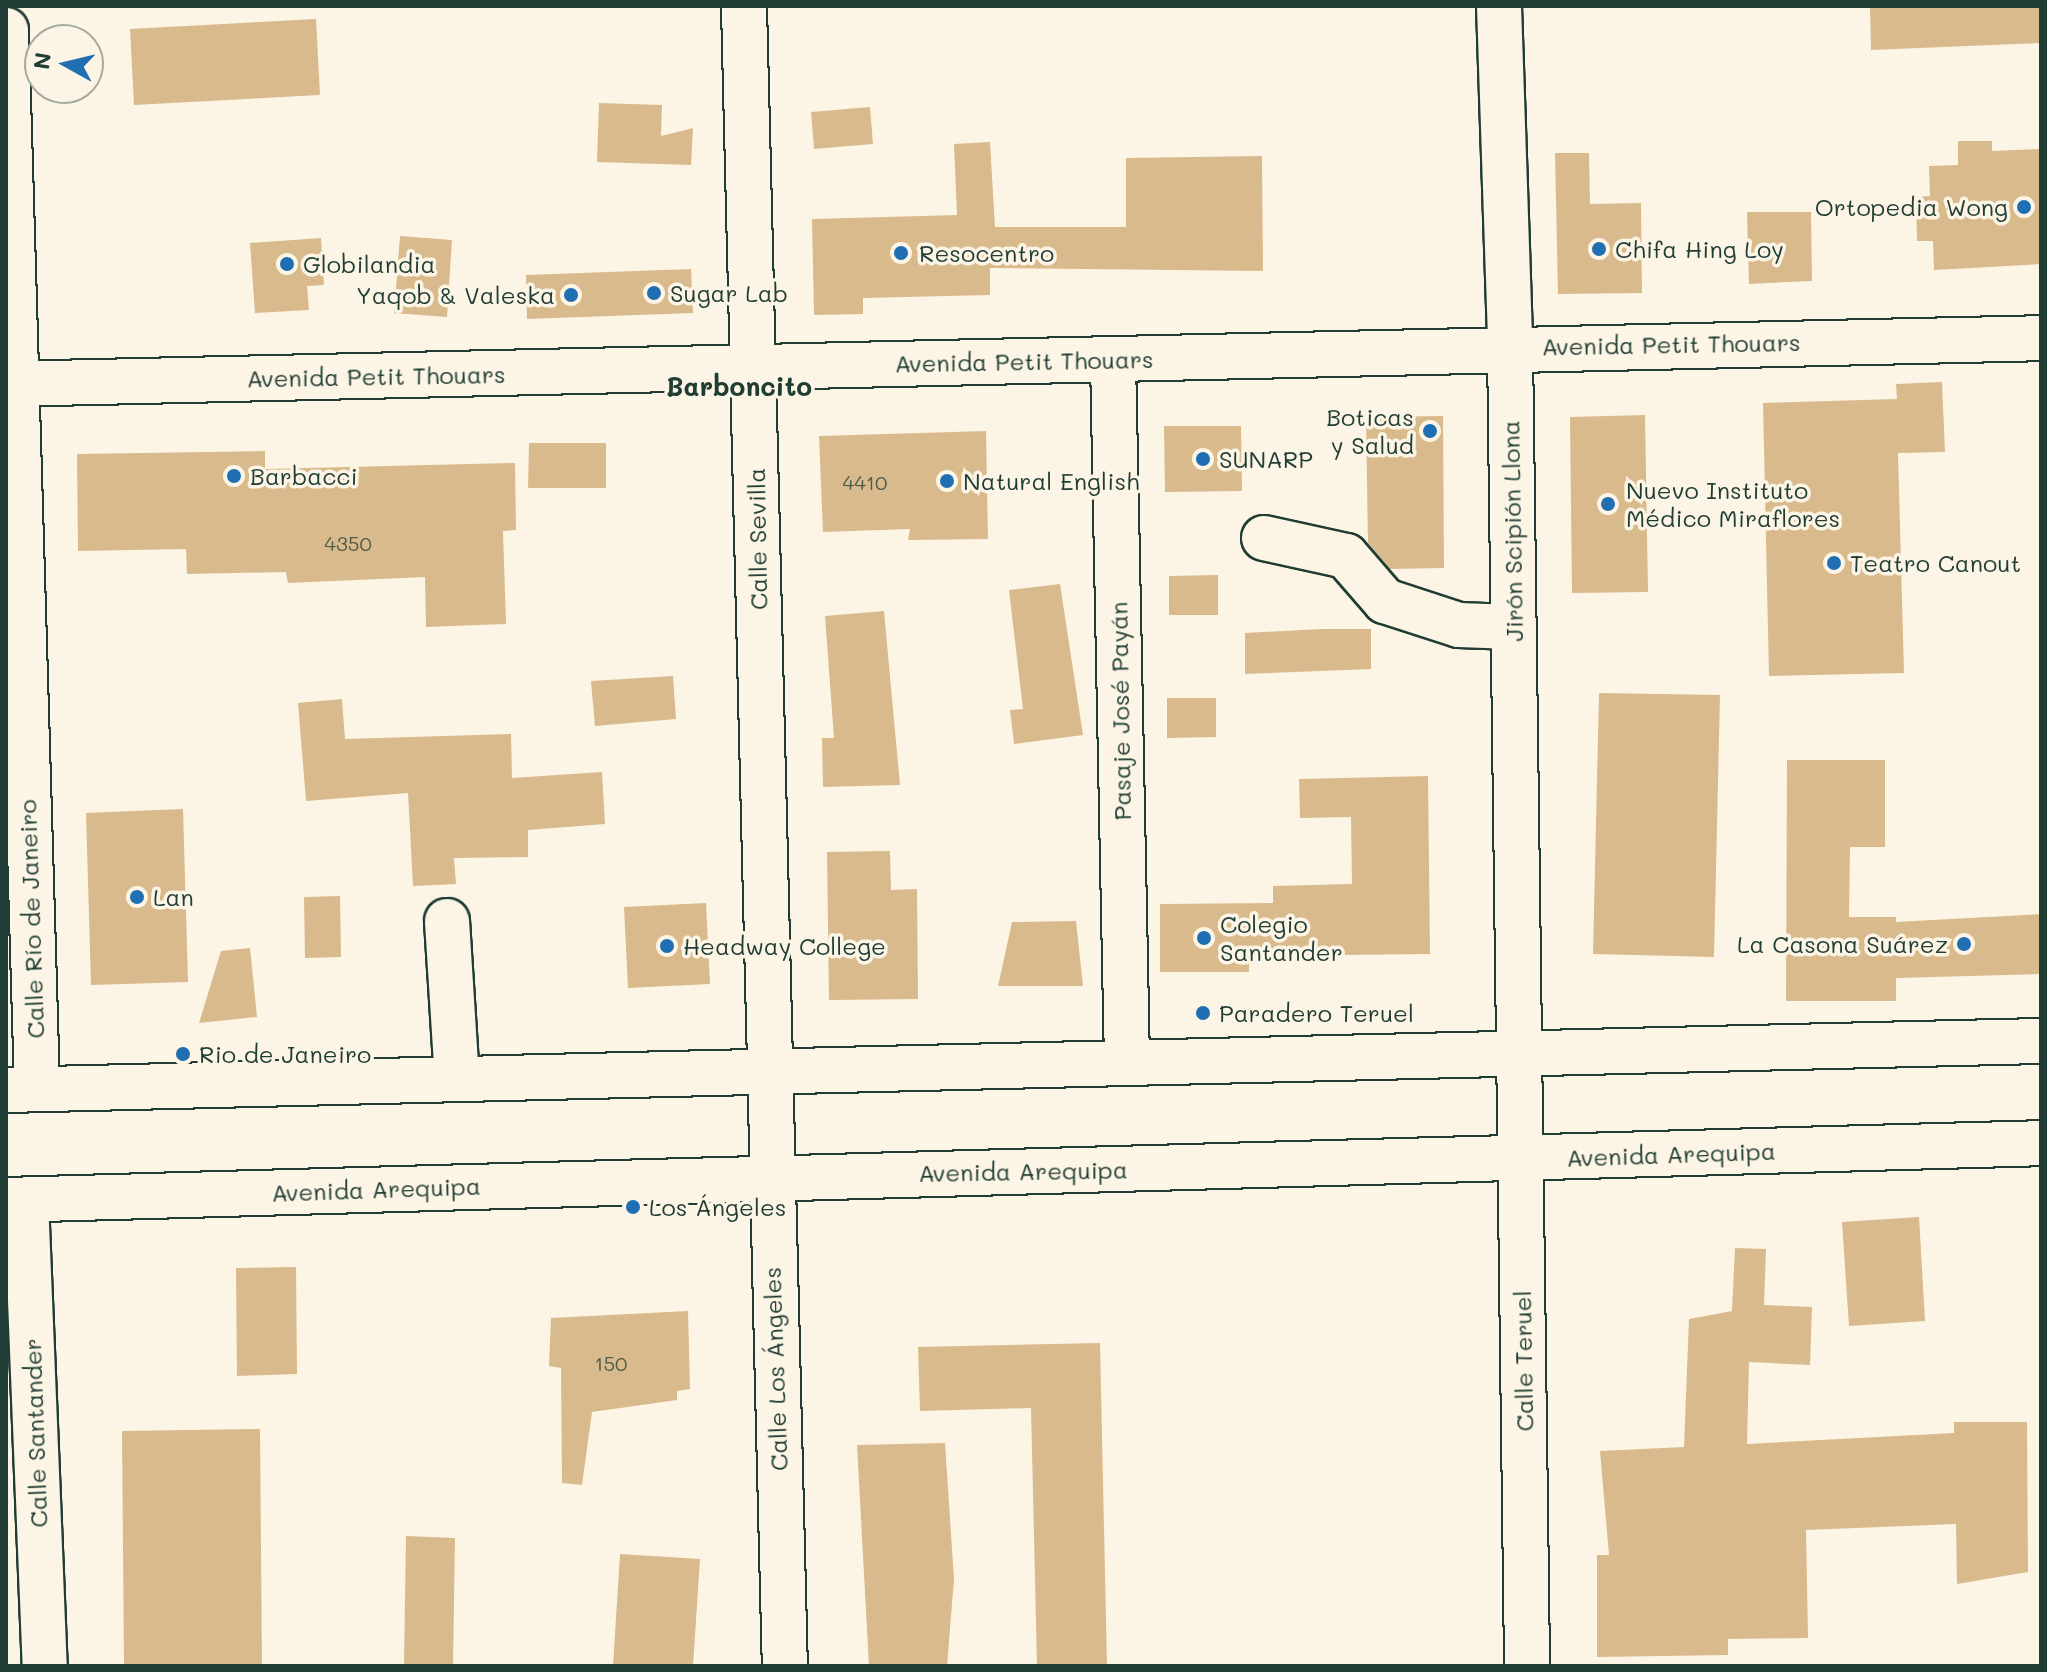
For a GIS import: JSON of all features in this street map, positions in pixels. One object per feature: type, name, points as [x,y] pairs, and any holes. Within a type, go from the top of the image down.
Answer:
[{"type":"main road","name":"Calle Sevilla","points":[[744,6],[755,367],[766,1071]]},
{"type":"main road","name":"Jirón Scipión Llona","points":[[1499,6],[1510,346],[1518,1056]]},
{"type":"main road","name":"Calle Río de Janeiro","points":[[6,30],[21,1089]]},
{"type":"main road","name":"Avenida Petit Thouars","points":[[10,384],[1113,359],[1510,346],[2041,338]]},
{"type":"main road","name":"Pasaje José Payán","points":[[1113,359],[1127,1062]]},
{"type":"main road","points":[[1264,538],[1346,556],[1385,601],[1459,625],[1513,627]]},
{"type":"main road","points":[[447,921],[457,1078]]},
{"type":"main road","points":[[21,1089],[1127,1062],[1518,1056],[2041,1041]]},
{"type":"main road","name":"Calle Teruel","points":[[1518,1056],[1527,1666]]},
{"type":"main road","name":"Calle Los Ángeles","points":[[766,1071],[785,1666]]},
{"type":"main road","name":"Avenida Arequipa","points":[[16,1200],[2041,1143]]},
{"type":"main road","name":"Calle Santander","points":[[16,1200],[45,1666]]},
{"type":"building","points":[[1870,6],[2041,6],[2041,43],[1871,50]]},
{"type":"building","points":[[316,19],[320,95],[134,105],[130,29]]},
{"type":"building","points":[[599,103],[662,105],[661,136],[693,128],[691,165],[597,162]]},
{"type":"building","points":[[870,107],[873,144],[814,149],[811,112]]},
{"type":"building","points":[[1958,141],[1992,141],[1992,151],[2041,149],[2041,264],[1934,270],[1933,241],[1917,241],[1916,197],[1930,196],[1929,166],[1958,165]]},
{"type":"building","points":[[990,142],[995,227],[1126,227],[1126,158],[1262,156],[1263,271],[990,268],[990,295],[863,298],[863,314],[814,315],[812,219],[957,215],[954,144]]},
{"type":"building","name":"Chifa Hing Loy","points":[[1555,153],[1589,153],[1590,204],[1641,203],[1642,293],[1558,294]]},
{"type":"building","points":[[1747,212],[1811,212],[1812,281],[1749,284]]},
{"type":"building","points":[[400,236],[452,240],[447,317],[394,313]]},
{"type":"building","name":"Globilandia","points":[[321,238],[324,285],[307,286],[309,310],[255,313],[250,243]]},
{"type":"building","points":[[691,269],[693,313],[527,319],[526,275]]},
{"type":"building","name":"Teatro Canout","points":[[1942,382],[1945,452],[1898,453],[1904,673],[1769,676],[1763,403],[1897,399],[1896,384]]},
{"type":"building","name":"Nuevo Instituto Médico Miraflores","points":[[1645,415],[1648,592],[1572,593],[1570,417]]},
{"type":"building","points":[[1443,416],[1444,568],[1390,569],[1368,543],[1366,417]]},
{"type":"building","name":"SUNARP","points":[[1164,426],[1241,426],[1242,491],[1165,492]]},
{"type":"building","points":[[986,431],[988,539],[908,540],[910,529],[823,532],[819,436]]},
{"type":"building","points":[[529,443],[606,443],[606,488],[528,488]]},
{"type":"building","points":[[265,451],[265,469],[515,463],[516,530],[503,531],[506,624],[426,627],[425,577],[288,583],[286,572],[187,574],[186,549],[78,551],[77,454]]},
{"type":"building","points":[[1218,575],[1218,615],[1169,615],[1169,576]]},
{"type":"building","points":[[1060,584],[1083,735],[1014,744],[1010,710],[1023,709],[1009,590]]},
{"type":"building","points":[[884,611],[900,785],[823,787],[822,738],[834,738],[825,616]]},
{"type":"building","points":[[1371,629],[1371,669],[1245,674],[1245,633]]},
{"type":"building","points":[[673,676],[676,719],[595,726],[591,681]]},
{"type":"building","points":[[1599,693],[1720,695],[1714,957],[1593,954]]},
{"type":"building","points":[[1167,698],[1216,698],[1216,737],[1167,738]]},
{"type":"building","points":[[342,699],[345,739],[511,734],[512,778],[602,772],[605,824],[528,830],[528,857],[454,858],[456,884],[413,886],[408,793],[306,801],[298,703]]},
{"type":"building","points":[[1787,760],[1885,760],[1885,847],[1850,847],[1849,917],[1896,917],[1896,922],[2041,914],[2041,974],[1896,978],[1896,1001],[1786,1001]]},
{"type":"building","points":[[1428,776],[1430,954],[1249,956],[1249,972],[1160,972],[1160,904],[1273,903],[1273,886],[1352,884],[1351,817],[1300,818],[1299,779]]},
{"type":"building","name":"Lan","points":[[183,809],[188,982],[91,985],[86,813]]},
{"type":"building","points":[[890,851],[891,890],[917,889],[918,999],[829,1000],[827,852]]},
{"type":"building","points":[[340,896],[341,957],[305,958],[304,897]]},
{"type":"building","name":"Headway College","points":[[706,903],[710,984],[628,988],[624,907]]},
{"type":"building","points":[[1076,921],[1083,986],[998,986],[1012,922]]},
{"type":"building","points":[[250,948],[257,1017],[199,1023],[221,951]]},
{"type":"building","points":[[1919,1217],[1925,1321],[1849,1326],[1842,1222]]},
{"type":"building","points":[[1735,1248],[1766,1249],[1764,1305],[1812,1307],[1810,1365],[1749,1362],[1747,1444],[1954,1433],[1954,1422],[2027,1422],[2028,1572],[1957,1584],[1956,1524],[1806,1530],[1808,1638],[1728,1639],[1728,1655],[1597,1657],[1597,1555],[1609,1555],[1600,1451],[1684,1447],[1689,1319],[1732,1311]]},
{"type":"building","points":[[296,1267],[297,1374],[237,1376],[236,1268]]},
{"type":"building","points":[[688,1311],[690,1389],[677,1391],[677,1400],[592,1412],[582,1485],[562,1483],[561,1368],[549,1366],[551,1318]]},
{"type":"building","points":[[1100,1343],[1107,1666],[1037,1666],[1031,1408],[920,1411],[918,1347]]},
{"type":"building","points":[[260,1429],[262,1666],[124,1666],[122,1431]]},
{"type":"building","points":[[945,1443],[954,1579],[947,1666],[869,1666],[857,1445]]},
{"type":"building","points":[[406,1536],[455,1538],[453,1666],[404,1666]]},
{"type":"building","points":[[620,1554],[700,1559],[693,1666],[613,1666]]},
{"type":"place","name":"Ortopedia Wong","points":[[2024,207]]},
{"type":"place","name":"Chifa Hing Loy","points":[[1599,249]]},
{"type":"place","name":"Resocentro","points":[[901,253]]},
{"type":"place","name":"Globilandia","points":[[287,264]]},
{"type":"place","name":"Sugar Lab","points":[[654,293]]},
{"type":"place","name":"Yaqob & Valeska","points":[[571,295]]},
{"type":"place","name":"Boticas y Salud","points":[[1430,431]]},
{"type":"place","name":"SUNARP","points":[[1203,459]]},
{"type":"place","name":"Barbacci","points":[[234,476]]},
{"type":"place","name":"Natural English","points":[[947,481]]},
{"type":"place","name":"Nuevo Instituto Médico Miraflores","points":[[1608,504]]},
{"type":"place","name":"Teatro Canout","points":[[1834,563]]},
{"type":"place","name":"Lan","points":[[137,897]]},
{"type":"place","name":"Colegio Santander","points":[[1204,938]]},
{"type":"place","name":"La Casona Suárez","points":[[1964,944]]},
{"type":"place","name":"Headway College","points":[[667,946]]},
{"type":"place","name":"Paradero Teruel","points":[[1203,1013]]},
{"type":"place","name":"Rio de Janeiro","points":[[183,1054]]},
{"type":"place","name":"Los Ángeles","points":[[633,1207]]},
{"type":"district","name":"Barboncito","points":[[739,387]]}]
